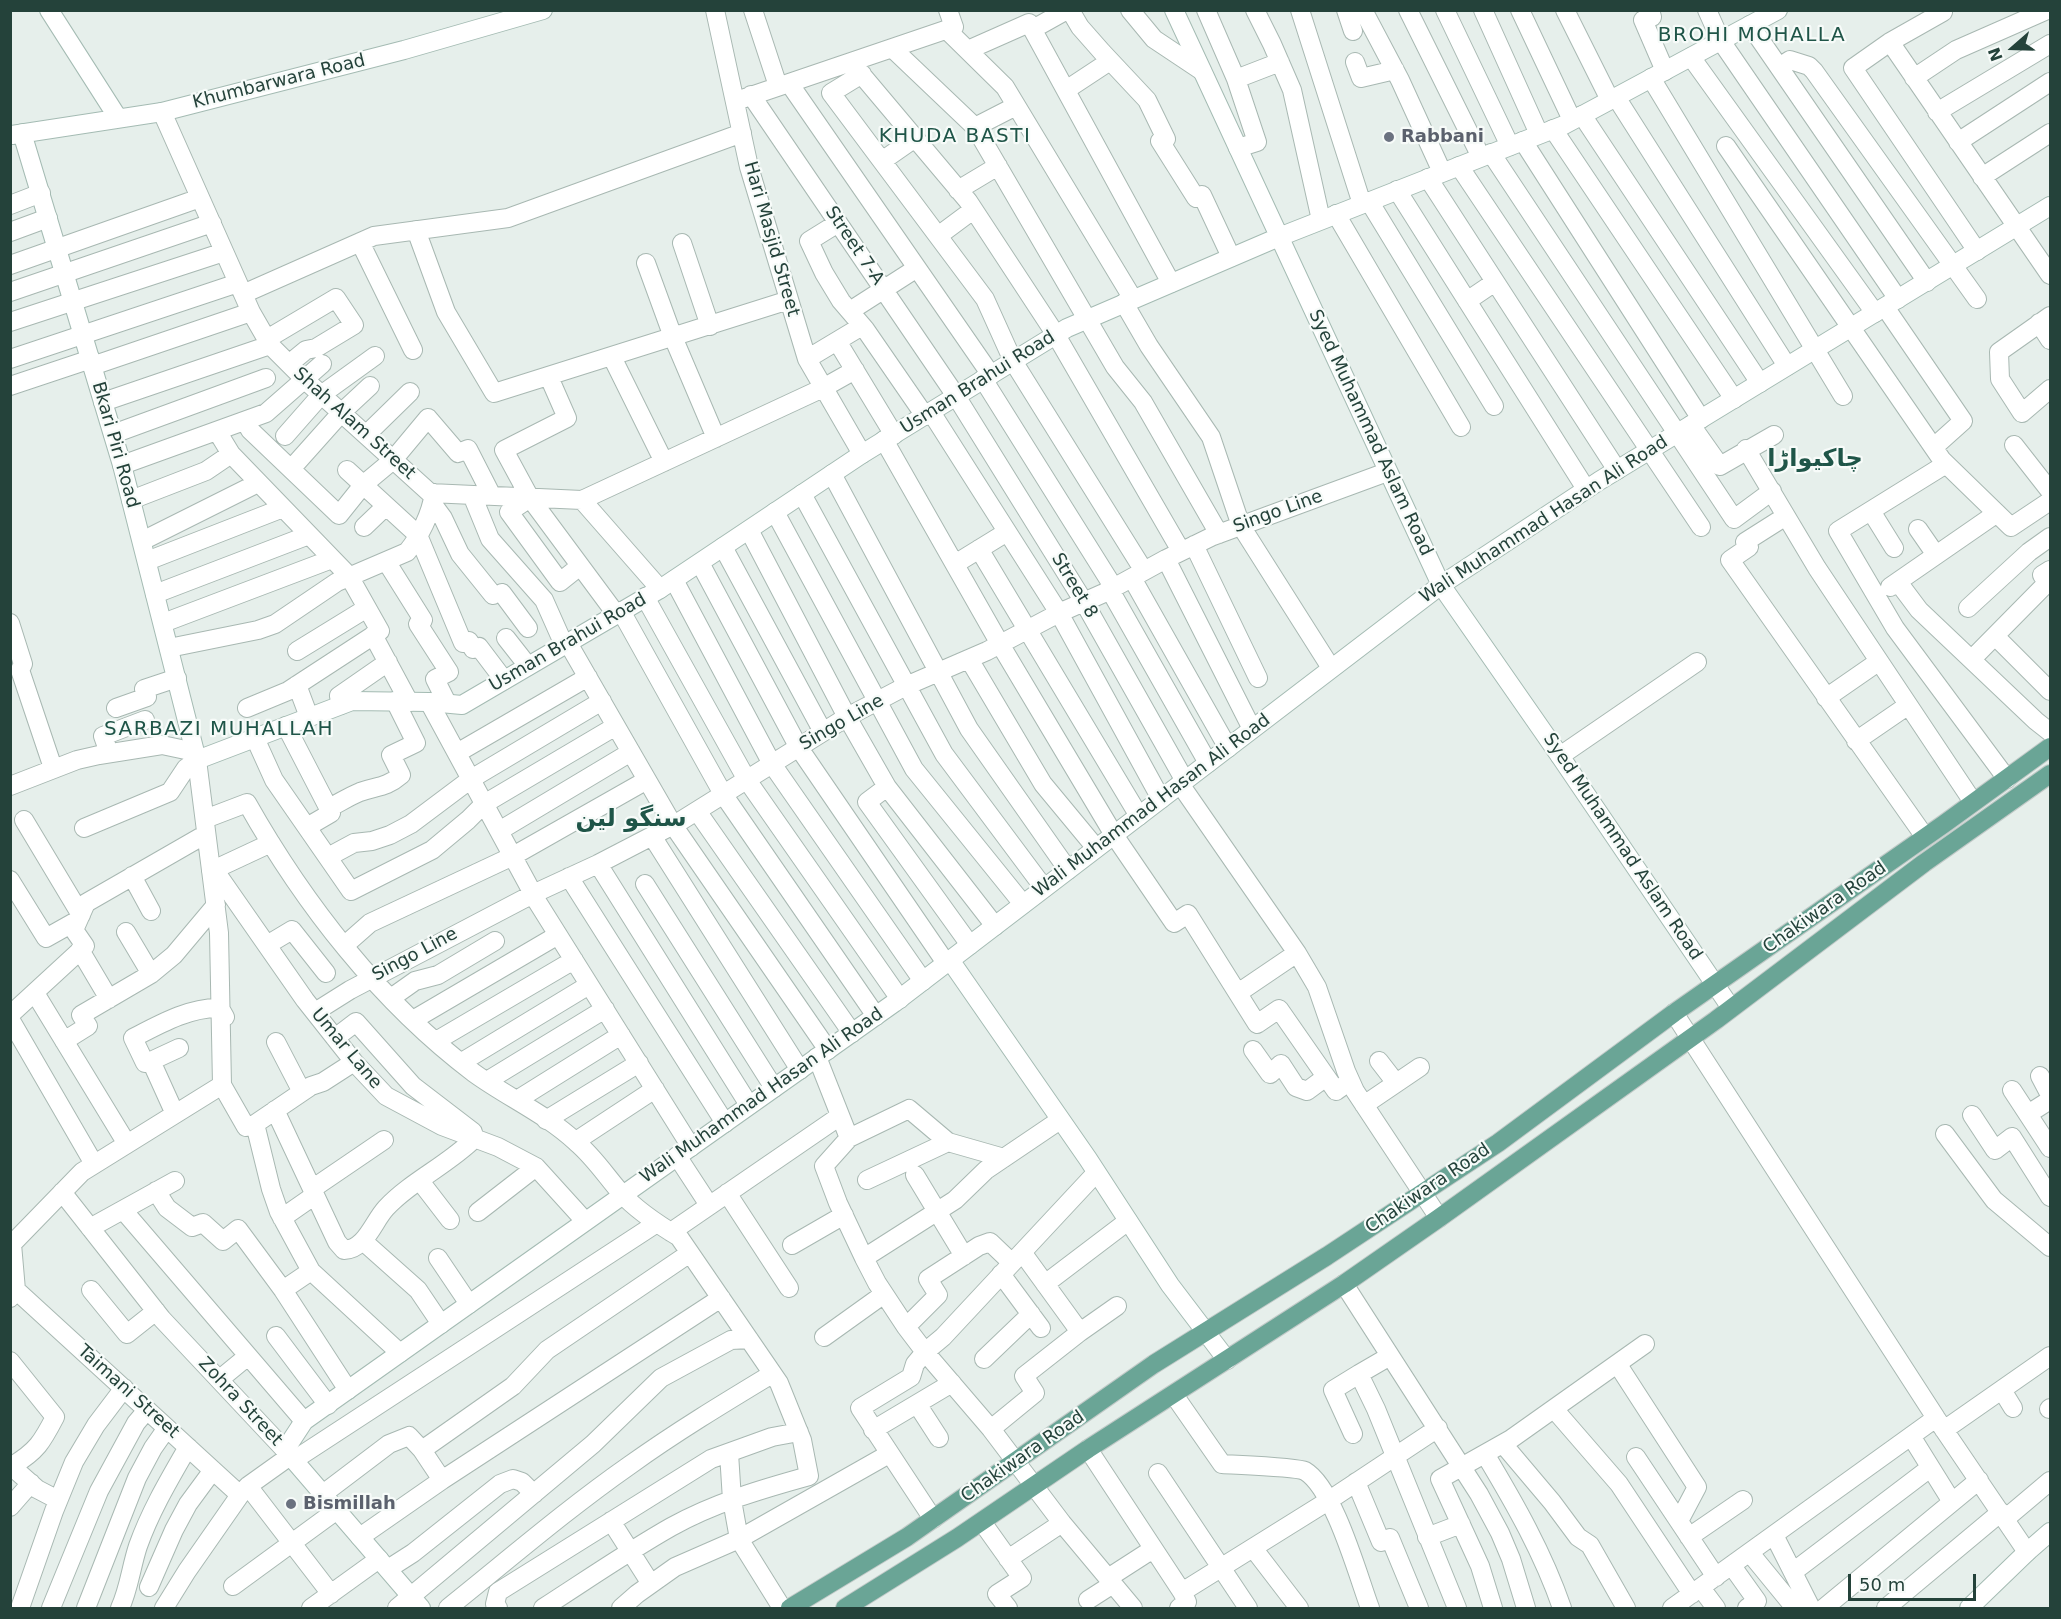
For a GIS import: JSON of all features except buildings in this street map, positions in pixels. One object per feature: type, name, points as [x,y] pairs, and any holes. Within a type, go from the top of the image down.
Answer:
[{"type":"main road","name":"Chakiwara Road","points":[[790,1608],[933,1519],[1154,1364],[1327,1256],[1498,1143],[1674,1013],[2050,747]]},
{"type":"main road","name":"Chakiwara Road","points":[[845,1608],[981,1522],[1088,1449],[1344,1284],[1731,1008],[1924,864],[2050,774]]},
{"type":"street","name":"Khumbarwara Road","points":[[16,134],[162,112],[404,50],[543,10]]},
{"type":"street","name":"Hari Masjid Street","points":[[715,10],[743,98],[742,133],[749,167],[807,358],[862,454]]},
{"type":"street","points":[[753,10],[784,85],[853,175],[917,268],[987,377],[1112,589],[1208,763]]},
{"type":"street","points":[[948,10],[954,27],[892,48],[857,68],[831,93],[985,299],[1013,361],[1138,574],[1228,747]]},
{"type":"street","points":[[1130,10],[1154,39],[1202,71]]},
{"type":"street","name":"Syed Muhammad Aslam Road","points":[[1174,10],[1441,585],[1731,1008]]},
{"type":"street","points":[[1206,10],[1236,79],[1257,142],[1238,148]]},
{"type":"street","points":[[1255,10],[1292,90],[1328,217],[1461,427]]},
{"type":"street","points":[[1300,10],[1366,202],[1494,406]]},
{"type":"street","points":[[1363,10],[1395,70],[1495,282],[1617,470]]},
{"type":"street","points":[[1408,10],[1486,155],[1720,466],[1774,435]]},
{"type":"street","points":[[1445,10],[1531,137],[1734,399]]},
{"type":"street","points":[[1482,10],[1531,137],[1689,426],[1734,519],[1772,491]]},
{"type":"street","points":[[1520,10],[1577,117],[1760,383]]},
{"type":"street","points":[[1565,10],[1613,98],[1787,366]]},
{"type":"street","points":[[1650,10],[1652,17],[1643,21],[1658,74],[1843,396]]},
{"type":"street","points":[[1707,10],[1721,41],[1768,110],[1886,307],[1963,421],[1934,447]]},
{"type":"street","name":"Usman Brahui Road","points":[[196,756],[255,738],[352,701],[402,701],[462,705],[660,589],[862,454],[1056,335],[1231,257],[1577,117],[1778,10]]},
{"type":"street","points":[[1914,78],[1956,50],[2047,10]]},
{"type":"street","points":[[50,11],[118,118]]},
{"type":"street","points":[[1347,11],[1353,31]]},
{"type":"street","points":[[968,50],[1021,22],[1072,12],[1080,27],[1147,100],[1166,139],[1160,141],[1196,198],[1202,195],[1231,257]]},
{"type":"street","points":[[1944,12],[1890,42],[1853,68],[1977,251]]},
{"type":"street","points":[[1021,22],[1066,90],[1171,283]]},
{"type":"street","points":[[1750,25],[1927,282]]},
{"type":"street","points":[[947,30],[1005,87],[1129,301],[1149,346],[1210,437],[1241,526],[1331,668]]},
{"type":"street","points":[[1890,42],[2050,275]]},
{"type":"street","points":[[1937,112],[2050,44]]},
{"type":"street","points":[[892,48],[975,128],[1115,367],[1143,402],[1219,534]]},
{"type":"street","points":[[1690,57],[1761,153],[1886,307]]},
{"type":"street","points":[[1779,67],[1790,60],[1809,66],[1818,76],[1977,299]]},
{"type":"street","points":[[1066,90],[1110,62]]},
{"type":"street","points":[[1236,79],[1280,62]]},
{"type":"street","points":[[1355,62],[1361,78],[1395,70]]},
{"type":"street","points":[[743,98],[784,85],[857,68]]},
{"type":"street","points":[[857,68],[973,210],[1056,335],[1180,552],[1258,678]]},
{"type":"street","points":[[1768,110],[1818,76]]},
{"type":"street","points":[[1958,142],[2050,82]]},
{"type":"street","name":"Street 7-A","points":[[743,98],[838,223],[956,396]]},
{"type":"street","points":[[975,128],[1016,106]]},
{"type":"street","name":"Shah Alam Street","points":[[162,112],[251,312],[268,342],[321,395],[433,498],[472,495],[582,500]]},
{"type":"street","points":[[10,359],[241,288],[374,236],[508,218],[742,133]]},
{"type":"street","points":[[1982,177],[2050,133]]},
{"type":"street","name":"Bkari Piri Road","points":[[16,134],[41,193],[122,465],[196,756],[219,933],[222,1085]]},
{"type":"street","points":[[853,175],[915,138]]},
{"type":"street","points":[[1726,146],[1934,447],[1947,464],[2011,527],[2050,500],[2014,445]]},
{"type":"street","points":[[1741,167],[1761,153]]},
{"type":"street","points":[[958,190],[998,166]]},
{"type":"street","points":[[1443,172],[1648,451],[1701,527]]},
{"type":"street","points":[[1397,190],[1586,489]]},
{"type":"street","points":[[10,205],[41,193]]},
{"type":"street","points":[[10,265],[200,198]]},
{"type":"street","name":"Wali Muhammad Hasan Ali Road","points":[[290,1455],[304,1421],[900,999],[1441,585],[1586,489],[2050,206]]},
{"type":"street","points":[[938,236],[973,210]]},
{"type":"street","points":[[10,232],[48,218]]},
{"type":"street","points":[[10,292],[212,223]]},
{"type":"street","points":[[838,223],[809,241],[824,273],[928,414],[1059,613],[1161,799]]},
{"type":"street","points":[[416,230],[446,312],[494,393],[789,300]]},
{"type":"street","points":[[360,242],[413,350]]},
{"type":"street","points":[[681,243],[710,326]]},
{"type":"street","points":[[10,322],[225,252]]},
{"type":"street","points":[[646,263],[673,337],[716,438]]},
{"type":"street","points":[[850,311],[917,268]]},
{"type":"street","points":[[1467,301],[1495,282]]},
{"type":"street","points":[[103,402],[249,352],[336,298],[354,325],[316,348],[306,351],[288,364]]},
{"type":"street","points":[[10,386],[92,363],[251,312]]},
{"type":"street","points":[[2050,340],[2045,320],[1998,352],[2000,379],[2022,413],[2050,389]]},
{"type":"street","points":[[807,358],[862,326]]},
{"type":"street","points":[[837,341],[855,370],[955,564],[1000,644],[1114,835],[1174,924],[1188,915],[1257,1024],[1280,1009],[1336,1091],[1350,1081]]},
{"type":"street","points":[[249,352],[281,400]]},
{"type":"street","points":[[285,436],[321,395],[375,356]]},
{"type":"street","points":[[612,357],[664,462]]},
{"type":"street","points":[[122,465],[266,413],[322,364]]},
{"type":"street","points":[[855,370],[824,388],[582,500],[660,589],[772,764],[923,981]]},
{"type":"street","points":[[549,377],[567,418],[504,450],[530,498],[580,566],[619,613],[723,794],[876,1016]]},
{"type":"street","points":[[113,434],[266,378]]},
{"type":"street","points":[[291,469],[341,413],[370,386]]},
{"type":"street","points":[[366,435],[410,392]]},
{"type":"street","name":"Street 8","points":[[956,396],[1084,602],[1183,782],[1297,953],[1322,997],[1350,1081],[1439,1218]]},
{"type":"street","points":[[245,421],[250,430],[339,514],[363,485],[393,459],[428,418],[458,453],[468,449],[492,496]]},
{"type":"street","points":[[217,430],[231,454],[349,576],[380,631],[288,691],[247,708]]},
{"type":"street","points":[[1746,449],[1817,568],[1973,802]]},
{"type":"street","points":[[131,500],[206,471],[231,454]]},
{"type":"street","points":[[1947,464],[1838,531],[1895,628],[2007,779]]},
{"type":"street","points":[[346,470],[418,535],[431,561],[463,643]]},
{"type":"street","name":"Singo Line","points":[[315,1012],[373,978],[533,894],[598,864],[673,825],[847,717],[906,686],[1000,644],[1219,534],[1387,472]]},
{"type":"street","points":[[832,474],[969,729],[1068,870]]},
{"type":"street","points":[[142,541],[258,483]]},
{"type":"street","points":[[802,494],[944,754],[1044,888]]},
{"type":"street","points":[[472,495],[490,538],[543,600],[566,644],[588,677],[673,825],[822,1054],[840,1116],[849,1138]]},
{"type":"street","points":[[169,648],[258,630],[275,624],[337,582],[407,552],[418,535],[433,498]]},
{"type":"street","points":[[433,498],[460,554],[515,611],[528,628]]},
{"type":"street","points":[[530,498],[509,512],[560,582],[580,566]]},
{"type":"street","points":[[364,527],[386,506]]},
{"type":"street","points":[[147,561],[283,508]]},
{"type":"street","points":[[1871,510],[1894,548]]},
{"type":"street","points":[[775,512],[914,769],[1023,904]]},
{"type":"street","points":[[1876,597],[1997,513]]},
{"type":"street","points":[[1786,516],[1744,542],[1749,548],[1730,560],[1925,837]]},
{"type":"street","points":[[1918,529],[1936,555]]},
{"type":"street","points":[[749,530],[847,717],[887,787],[995,926]]},
{"type":"street","points":[[955,564],[1007,532]]},
{"type":"street","points":[[155,594],[309,534]]},
{"type":"street","points":[[1968,608],[2029,552],[2050,537]]},
{"type":"street","points":[[723,547],[823,732]]},
{"type":"street","points":[[979,549],[1139,816]]},
{"type":"street","points":[[1180,552],[1252,729]]},
{"type":"street","points":[[162,623],[332,559]]},
{"type":"street","points":[[386,561],[423,620],[418,624],[449,672],[435,680],[438,703],[457,753],[533,894],[655,1089],[709,1205]]},
{"type":"street","points":[[699,562],[799,748],[1060,1120],[1170,1285],[1227,1360]]},
{"type":"street","points":[[1972,659],[2047,583],[2042,575],[2050,570]]},
{"type":"street","points":[[1898,582],[1919,610],[2043,726],[2050,708]]},
{"type":"street","points":[[660,589],[747,780],[900,999]]},
{"type":"street","points":[[515,611],[537,593]]},
{"type":"street","points":[[297,651],[367,608]]},
{"type":"street","points":[[10,623],[23,664],[17,682],[53,768]]},
{"type":"street","points":[[329,808],[362,791],[372,790],[393,782],[401,775],[391,755],[416,743],[388,662],[373,635]]},
{"type":"street","points":[[1995,636],[2050,691]]},
{"type":"street","points":[[506,638],[528,666]]},
{"type":"street","points":[[439,655],[469,641],[473,650],[479,647],[504,680]]},
{"type":"street","points":[[969,659],[1043,784],[1096,848]]},
{"type":"street","points":[[341,705],[339,696],[388,662]]},
{"type":"street","points":[[1560,756],[1697,662]]},
{"type":"street","points":[[1826,698],[1878,662]]},
{"type":"street","points":[[457,753],[588,677]]},
{"type":"street","points":[[116,708],[147,697],[144,689],[177,678]]},
{"type":"street","points":[[297,685],[309,717]]},
{"type":"street","points":[[328,857],[354,843],[372,842],[411,824],[471,779],[602,701]]},
{"type":"street","points":[[1856,741],[1907,706]]},
{"type":"street","points":[[109,753],[103,736],[145,720]]},
{"type":"street","points":[[286,726],[331,813],[307,826]]},
{"type":"street","points":[[255,738],[274,780],[351,891],[432,850],[484,804],[616,726]]},
{"type":"street","points":[[10,786],[77,759],[109,753],[162,745],[196,756],[170,792],[84,828]]},
{"type":"street","points":[[499,831],[631,753]]},
{"type":"street","points":[[345,945],[357,933],[380,918],[513,856],[647,780]]},
{"type":"street","points":[[887,787],[867,802],[970,945]]},
{"type":"street","points":[[94,1164],[10,1017],[85,946],[74,930],[86,903],[132,876],[206,826],[247,804],[309,902],[391,998],[435,1041],[462,1062],[576,1141],[604,1170],[622,1194],[679,1237],[779,1383],[802,1440],[809,1476],[732,1500],[672,1527],[543,1608]]},
{"type":"street","points":[[697,810],[852,1033]]},
{"type":"street","points":[[24,820],[79,917]]},
{"type":"street","points":[[652,836],[800,1070]]},
{"type":"street","points":[[212,868],[271,843]]},
{"type":"street","points":[[598,864],[749,1105]]},
{"type":"street","name":"Umar Lane","points":[[212,868],[315,1012],[354,1062],[386,1096],[442,1126],[482,1141],[536,1167],[585,1221]]},
{"type":"street","points":[[132,876],[151,911]]},
{"type":"street","points":[[569,877],[725,1123]]},
{"type":"street","points":[[10,880],[17,906],[46,938],[79,917]]},
{"type":"street","points":[[645,884],[774,1088]]},
{"type":"street","points":[[64,1041],[88,1026],[81,1016],[151,974],[174,955],[216,905]]},
{"type":"street","points":[[267,945],[292,930],[326,974]]},
{"type":"street","points":[[126,932],[151,974]]},
{"type":"street","points":[[413,1020],[558,934]]},
{"type":"street","points":[[391,998],[415,981],[438,975],[495,941]]},
{"type":"street","points":[[80,950],[109,999]]},
{"type":"street","points":[[1238,993],[1297,953]]},
{"type":"street","points":[[435,1041],[574,960]]},
{"type":"street","points":[[450,968],[464,990]]},
{"type":"street","points":[[462,1062],[589,985]]},
{"type":"street","points":[[35,993],[126,1144]]},
{"type":"street","points":[[179,1034],[162,1023],[133,1038],[145,1063],[151,1061],[208,1007],[220,1008],[233,1034]]},
{"type":"street","points":[[488,1081],[605,1009]]},
{"type":"street","points":[[1674,1013],[1940,1424],[2027,1552]]},
{"type":"street","points":[[274,1110],[344,1250],[353,1250],[363,1241],[386,1208],[420,1181],[463,1150],[482,1141],[412,1086],[356,1022],[335,1038]]},
{"type":"street","points":[[517,1100],[621,1035]]},
{"type":"street","points":[[276,1042],[302,1092]]},
{"type":"street","points":[[1253,1050],[1270,1074],[1281,1064],[1296,1087],[1307,1091],[1326,1077]]},
{"type":"street","points":[[151,1061],[175,1114]]},
{"type":"street","points":[[1379,1061],[1396,1083]]},
{"type":"street","points":[[13,1294],[11,1244],[82,1172],[222,1085],[246,1127],[255,1124],[311,1086],[323,1082],[354,1062]]},
{"type":"street","points":[[546,1120],[639,1063]]},
{"type":"street","points":[[1364,1104],[1420,1067]]},
{"type":"street","points":[[2040,1076],[2050,1095]]},
{"type":"street","points":[[576,1141],[655,1089]]},
{"type":"street","points":[[2012,1090],[2050,1148]]},
{"type":"street","points":[[2028,1114],[2050,1100]]},
{"type":"street","points":[[1004,1158],[948,1142],[909,1109],[849,1138],[824,1166],[864,1258],[906,1327],[1017,1461],[1062,1523],[1133,1608]]},
{"type":"street","points":[[1972,1115],[1995,1150],[2012,1137],[2050,1194]]},
{"type":"street","points":[[165,1608],[187,1571],[244,1490],[290,1455],[664,1227],[709,1205],[840,1116]]},
{"type":"street","points":[[864,1258],[955,1200],[987,1170],[1060,1120]]},
{"type":"street","points":[[255,1124],[271,1189],[282,1218],[311,1271],[400,1353]]},
{"type":"street","points":[[1945,1134],[1994,1200],[2050,1247]]},
{"type":"street","points":[[282,1218],[384,1140]]},
{"type":"street","points":[[867,1180],[948,1142]]},
{"type":"street","points":[[478,1212],[536,1167]]},
{"type":"street","points":[[933,1519],[860,1408],[911,1377],[915,1364],[925,1352],[943,1337],[1096,1173]]},
{"type":"street","points":[[915,1175],[964,1256]]},
{"type":"street","points":[[90,1228],[175,1181]]},
{"type":"street","points":[[420,1181],[450,1220]]},
{"type":"street","points":[[156,1191],[167,1208],[192,1227],[203,1223],[223,1241],[238,1228],[323,1348],[348,1390]]},
{"type":"street","name":"Zohra Street","points":[[62,1192],[156,1311],[290,1455],[417,1603]]},
{"type":"street","points":[[727,1193],[789,1288]]},
{"type":"street","points":[[123,1210],[304,1421]]},
{"type":"street","points":[[792,1245],[844,1215]]},
{"type":"street","points":[[1045,1284],[1128,1221]]},
{"type":"street","points":[[363,1241],[418,1290],[441,1324]]},
{"type":"street","points":[[906,1327],[938,1295],[928,1279],[990,1242],[1012,1263],[1045,1284],[1080,1332]]},
{"type":"street","points":[[423,1450],[513,1386],[547,1350],[690,1253]]},
{"type":"street","points":[[438,1258],[469,1304]]},
{"type":"street","points":[[984,1359],[1036,1321],[1012,1263]]},
{"type":"street","points":[[283,1290],[311,1271]]},
{"type":"street","points":[[1344,1284],[1462,1466],[1500,1533],[1511,1559],[1526,1608]]},
{"type":"street","points":[[91,1290],[127,1334],[156,1311]]},
{"type":"street","name":"Taimani Street","points":[[13,1294],[124,1388],[213,1470],[244,1490],[292,1542],[331,1594]]},
{"type":"street","points":[[824,1337],[884,1294]]},
{"type":"street","points":[[360,1537],[442,1480],[721,1299]]},
{"type":"street","points":[[991,1429],[1035,1393],[1024,1376],[1117,1306]]},
{"type":"street","points":[[276,1336],[328,1405]]},
{"type":"street","points":[[397,1608],[417,1603],[534,1494],[593,1444],[661,1378],[731,1340],[748,1339]]},
{"type":"street","points":[[1493,1608],[1480,1566],[1440,1479],[1503,1444],[1645,1344]]},
{"type":"street","points":[[220,1379],[248,1356]]},
{"type":"street","points":[[1353,1434],[1333,1389],[1390,1356]]},
{"type":"street","points":[[1689,1600],[1716,1577],[1911,1436],[1940,1424],[2002,1390],[2050,1356]]},
{"type":"street","points":[[10,1361],[55,1417],[42,1443],[26,1458],[11,1466],[37,1489],[58,1500]]},
{"type":"street","points":[[1618,1365],[1697,1487],[1678,1521]]},
{"type":"street","points":[[448,1608],[629,1465],[701,1417],[772,1374]]},
{"type":"street","points":[[1359,1374],[1457,1608]]},
{"type":"street","points":[[873,1430],[952,1383]]},
{"type":"street","points":[[20,1608],[58,1500],[74,1462],[96,1425],[124,1388]]},
{"type":"street","points":[[2002,1390],[2013,1408]]},
{"type":"street","points":[[1174,1395],[1222,1464],[1303,1470],[1316,1480],[1337,1518],[1370,1608]]},
{"type":"street","points":[[917,1404],[939,1438]]},
{"type":"street","points":[[1554,1409],[1619,1484],[1689,1600],[1716,1608]]},
{"type":"street","points":[[51,1608],[99,1491],[136,1423],[147,1410]]},
{"type":"street","points":[[86,1608],[137,1479],[153,1448],[167,1428]]},
{"type":"street","points":[[1088,1449],[1153,1549],[1180,1600],[1221,1568],[1438,1428]]},
{"type":"street","points":[[498,1608],[495,1604],[498,1592],[711,1459],[772,1437],[799,1432]]},
{"type":"street","points":[[323,1494],[388,1444],[409,1436],[423,1450],[442,1480]]},
{"type":"street","points":[[1911,1436],[1952,1502]]},
{"type":"street","points":[[1503,1444],[1578,1537],[1590,1545],[1626,1608]]},
{"type":"street","points":[[120,1608],[125,1599],[138,1547],[154,1506],[165,1483],[188,1447]]},
{"type":"street","points":[[729,1453],[732,1500],[739,1539],[782,1608]]},
{"type":"street","points":[[621,1608],[675,1568],[739,1539],[889,1454]]},
{"type":"street","points":[[1485,1454],[1520,1511],[1550,1574],[1562,1608]]},
{"type":"street","points":[[1636,1457],[1716,1577]]},
{"type":"street","points":[[1793,1572],[1930,1468]]},
{"type":"street","points":[[149,1587],[188,1504],[213,1470]]},
{"type":"street","points":[[1158,1473],[1248,1608]]},
{"type":"street","points":[[311,1608],[383,1564],[413,1553],[500,1484],[513,1479],[522,1482],[534,1494]]},
{"type":"street","points":[[1824,1608],[1979,1480]]},
{"type":"street","points":[[1886,1608],[2050,1481]]},
{"type":"street","points":[[1356,1482],[1381,1542],[1390,1538],[1419,1608]]},
{"type":"street","points":[[10,1507],[31,1484]]},
{"type":"street","points":[[1689,1537],[1743,1500]]},
{"type":"street","points":[[233,1586],[337,1510]]},
{"type":"street","points":[[611,1521],[651,1584]]},
{"type":"street","points":[[981,1522],[1022,1578],[997,1594],[1008,1608]]},
{"type":"street","points":[[1008,1559],[1062,1523]]},
{"type":"street","points":[[1427,1537],[1461,1524]]},
{"type":"street","points":[[1969,1608],[2050,1532]]},
{"type":"street","points":[[1774,1535],[1811,1608]]},
{"type":"street","points":[[1253,1548],[1299,1608]]},
{"type":"street","points":[[1088,1600],[1153,1549]]},
{"type":"street","points":[[1750,1553],[1795,1608]]},
{"type":"street","points":[[1732,1566],[1757,1601],[1747,1608]]},
{"type":"place","name":"Rabbani","points":[[1389,137]]},
{"type":"place","name":"Bismillah","points":[[291,1504]]},
{"type":"district","name":"BROHI MOHALLA","points":[[1752,36]]},
{"type":"district","name":"KHUDA BASTI","points":[[955,137]]},
{"type":"district","name":"چاکیواڑا","points":[[1815,460]]},
{"type":"district","name":"SARBAZI MUHALLAH","points":[[219,730]]},
{"type":"district","name":"سنگو لین","points":[[631,820]]}]
